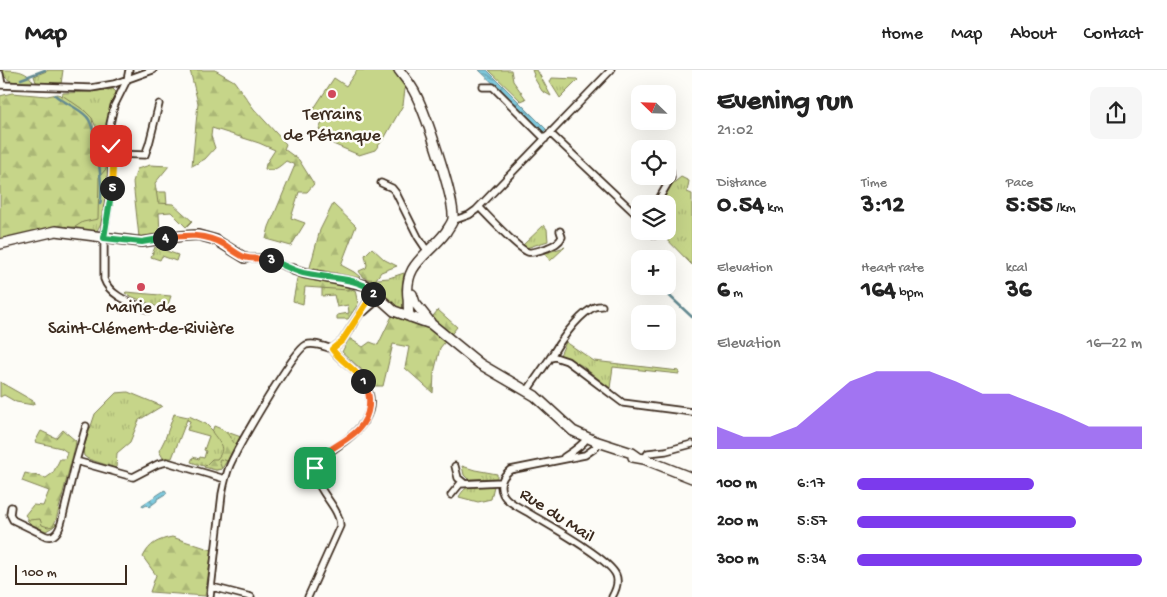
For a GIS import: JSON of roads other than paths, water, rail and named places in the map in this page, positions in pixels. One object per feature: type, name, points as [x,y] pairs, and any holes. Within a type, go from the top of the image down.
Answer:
[{"type":"street","points":[[129,70],[127,80],[116,102],[110,120],[109,138],[112,154],[112,181],[104,238],[104,280],[106,285],[118,296],[149,310]]},
{"type":"street","points":[[0,74],[1,85],[91,88],[114,84],[153,70]]},
{"type":"street","points":[[399,70],[413,89],[422,110],[448,191],[452,221]]},
{"type":"street","points":[[611,70],[479,207],[469,215],[452,221],[442,237],[411,270],[408,278],[411,305],[480,364],[528,392],[532,399],[574,436],[692,478]]},
{"type":"street","points":[[484,87],[493,88],[545,139]]},
{"type":"street","points":[[112,154],[145,154],[150,144],[159,104]]},
{"type":"street","points":[[550,133],[631,210]]},
{"type":"street","points":[[381,183],[392,188],[396,193],[418,237],[428,252]]},
{"type":"street","points":[[479,207],[524,251],[536,252],[557,243],[562,237],[560,231]]},
{"type":"street","points":[[0,244],[56,231],[142,242],[190,235],[208,237],[245,258],[264,258],[292,270],[362,284],[394,311],[431,324]]},
{"type":"street","points":[[332,349],[342,341],[377,295]]},
{"type":"street","points":[[408,316],[405,312],[411,305]]},
{"type":"street","points":[[528,392],[561,340],[592,308],[602,306]]},
{"type":"street","points":[[210,597],[217,527],[225,478],[241,444],[294,358],[308,344],[332,349],[341,360],[360,376],[368,392],[369,406],[367,418],[359,429],[321,458],[316,465],[315,478],[338,517],[340,526],[308,597]]},
{"type":"street","points":[[550,358],[555,357],[567,361],[623,403],[692,412]]},
{"type":"street","points":[[11,507],[10,514],[13,520],[50,538],[54,536],[60,529],[86,426]]},
{"type":"street","name":"Rue du Mail","points":[[560,459],[572,452],[585,440]]},
{"type":"street","name":"Rue du Mail","points":[[597,444],[592,452],[585,455],[510,470],[501,482],[503,494],[513,503],[555,528],[608,564],[617,577],[616,588],[612,597]]},
{"type":"street","points":[[641,459],[648,453],[666,451],[692,444]]},
{"type":"street","points":[[76,461],[133,477],[158,464],[168,462],[225,478]]},
{"type":"street","points":[[455,466],[458,478],[464,483]]},
{"type":"street","points":[[451,495],[458,485],[464,483],[501,482]]},
{"type":"street","points":[[212,587],[251,597]]},
{"type":"water","points":[[479,70],[487,70],[546,129],[543,133],[532,120]]},
{"type":"water","points":[[165,490],[167,493],[157,499],[157,501],[149,507],[147,505],[143,507],[142,505]]},
{"type":"waterway","points":[[21,79],[45,70]]},
{"type":"waterway","points":[[55,95],[76,108],[87,117],[90,123],[98,159],[101,186],[100,204]]},
{"type":"waterway","points":[[669,295],[692,317]]},
{"type":"place","name":"Terrains de Pétanque","points":[[332,94]]},
{"type":"place","name":"Mairie de Saint-Clément-de-Rivière","points":[[141,287]]}]
